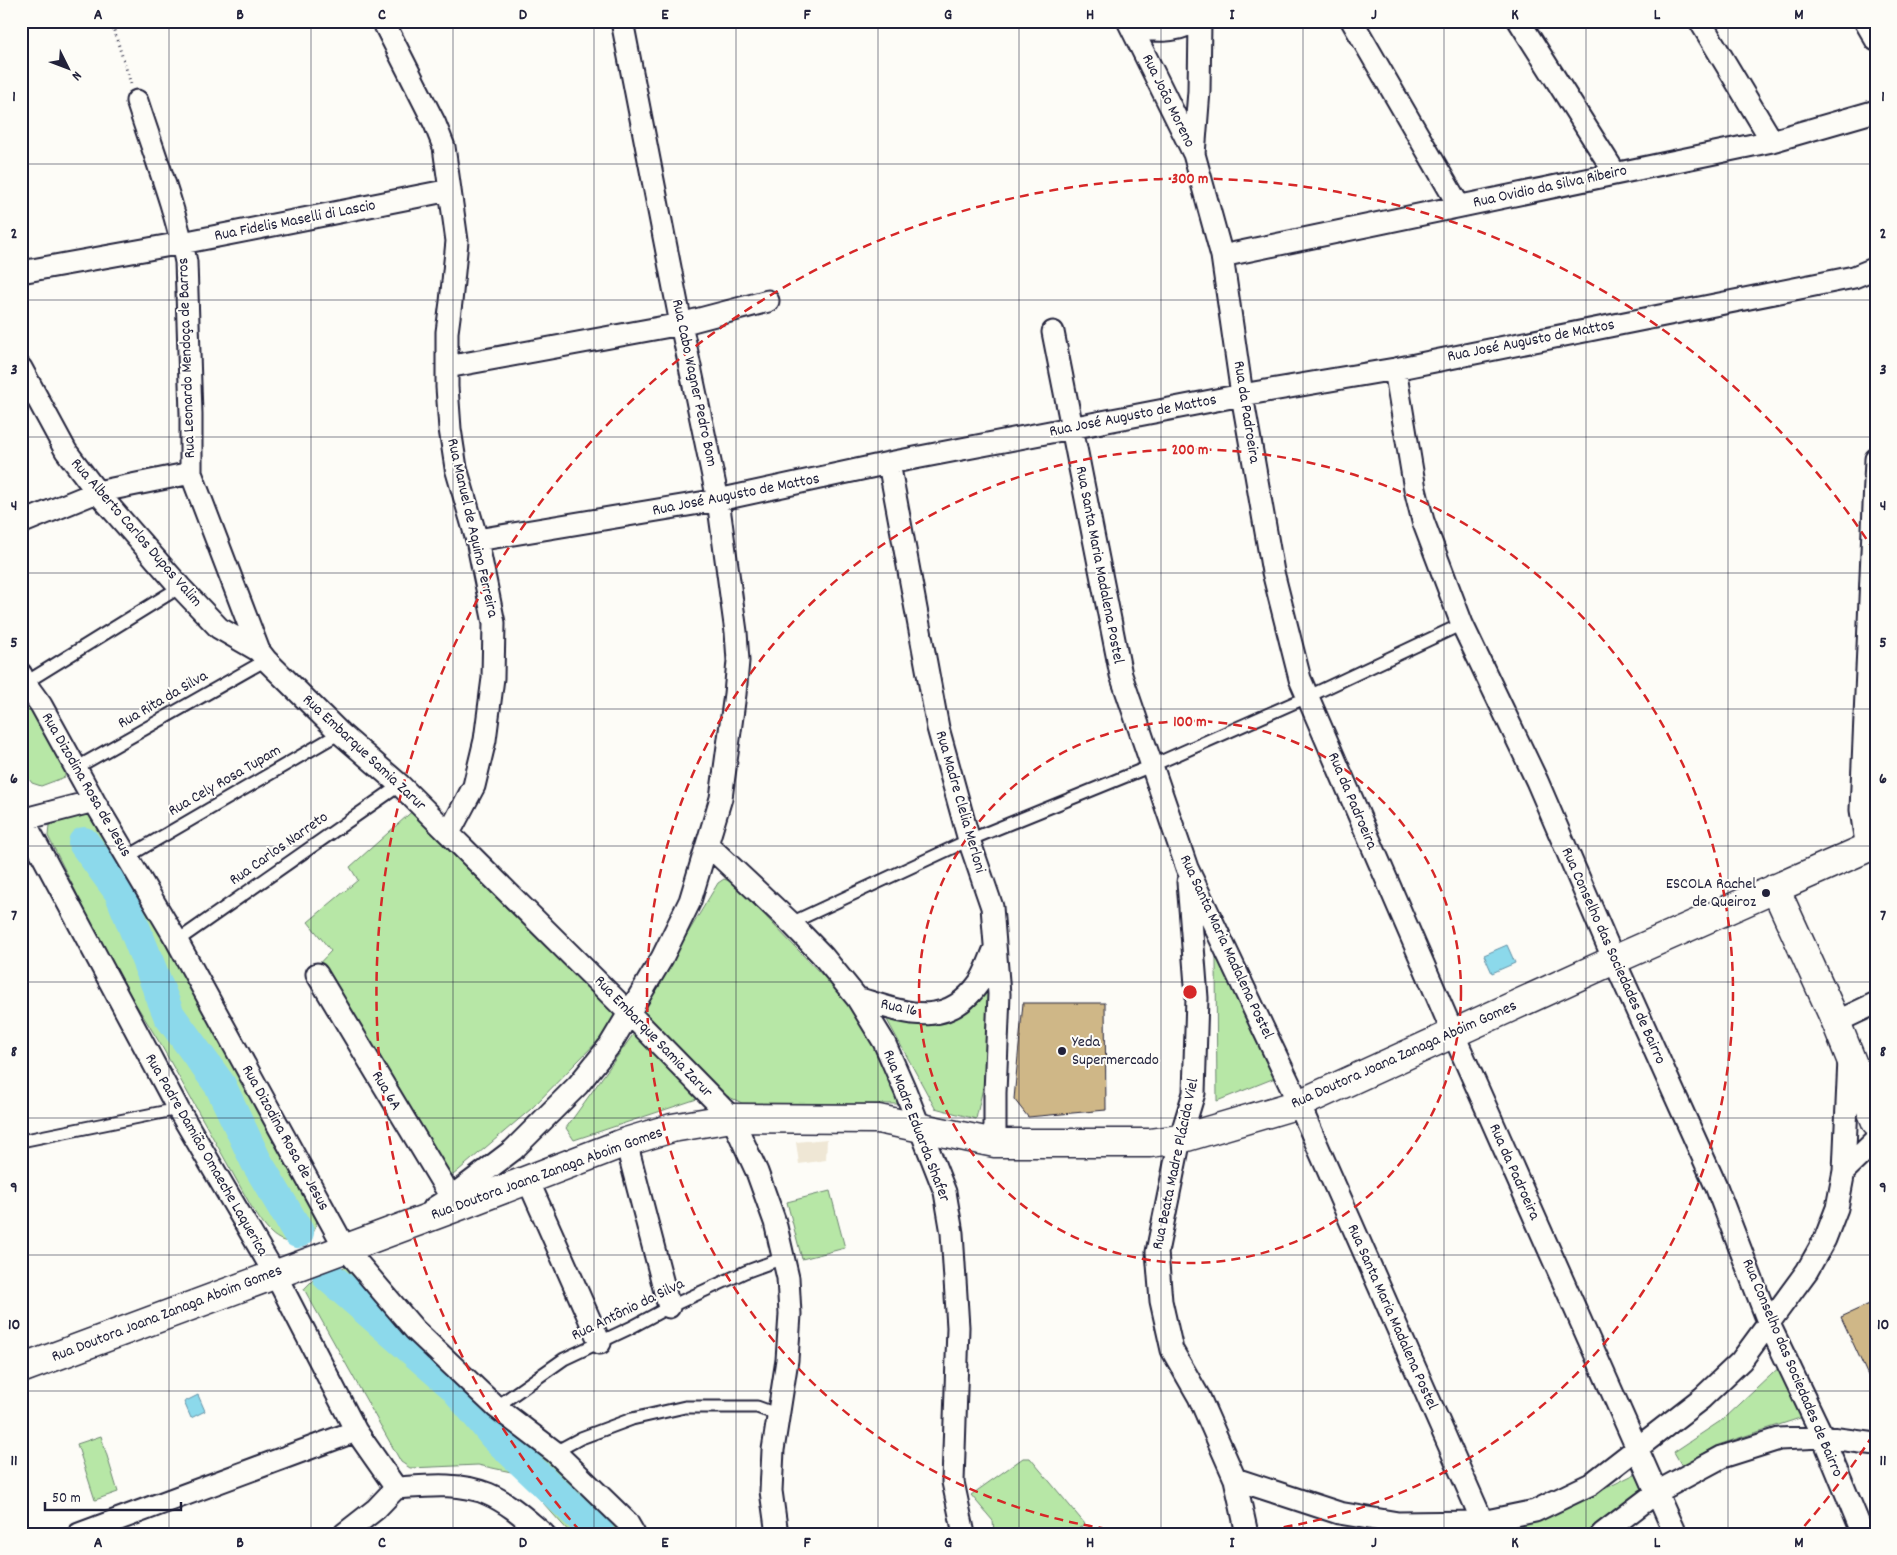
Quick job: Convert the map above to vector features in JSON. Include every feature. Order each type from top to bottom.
[{"type":"street","name":"Rua Manuel de Aquino Ferreira","points":[[383,21],[435,124],[444,148],[457,241],[446,332],[450,429],[456,468],[477,540],[494,623],[493,678],[485,740],[474,786],[449,832]]},
{"type":"street","name":"Rua Cabo Wagner Pedro Bom","points":[[454,1202],[513,1150],[578,1085],[610,1045],[662,958],[690,901],[721,798],[738,661],[736,632],[718,500],[681,324],[622,21]]},
{"type":"street","points":[[1129,24],[1152,31],[1168,31],[1187,27],[1198,21]]},
{"type":"street","name":"Rua da Padroeira","points":[[1198,21],[1199,90],[1194,154],[1222,256],[1242,395],[1274,572],[1300,679],[1453,1033],[1675,1534]]},
{"type":"street","points":[[1352,21],[1459,206]]},
{"type":"street","points":[[1519,21],[1614,173]]},
{"type":"street","points":[[1700,21],[1772,141]]},
{"type":"street","points":[[1865,21],[1876,40]]},
{"type":"street","name":"Rua João Moreno","points":[[1129,24],[1194,154]]},
{"type":"street","name":"Rua Leonardo Mendoça de Barros","points":[[137,101],[182,243],[186,262],[191,473],[262,656]]},
{"type":"street","name":"Rua Ovidio da Silva Ribeiro","points":[[1222,256],[1772,141],[1876,111]]},
{"type":"street","name":"Rua Fidelis Maselli di Lascio","points":[[21,272],[182,243],[450,190]]},
{"type":"street","name":"Rua José Augusto de Mattos","points":[[477,540],[718,500],[889,463],[1242,395],[1395,368],[1854,277],[1876,268]]},
{"type":"street","points":[[447,367],[681,324],[768,301]]},
{"type":"street","name":"Rua Santa Maria Madalena Postel","points":[[1053,332],[1121,675],[1187,868],[1299,1104],[1485,1528]]},
{"type":"street","name":"Rua Alberto Carlos Dupas Valim","points":[[21,368],[66,451],[97,492],[180,587],[219,628],[262,656]]},
{"type":"street","name":"Rua Conselho das Sociedades de Bairro","points":[[1395,368],[1422,521],[1462,624],[1537,781],[1614,960],[1716,1186],[1769,1324],[1823,1437],[1863,1534]]},
{"type":"street","points":[[1871,846],[1861,810],[1876,460]]},
{"type":"street","name":"Rua Madre Clelia Merloni","points":[[889,463],[938,728],[969,840],[992,907],[999,994],[994,1093],[995,1143]]},
{"type":"street","points":[[21,523],[97,492],[191,473]]},
{"type":"street","name":"Rua Embarque Samia Zarur","points":[[262,656],[340,733],[400,785],[449,832],[732,1118],[757,1172],[775,1222],[788,1278],[790,1314],[786,1360],[773,1450],[771,1491],[777,1534]]},
{"type":"street","name":"Rua Dizodina Rosa de Jesus","points":[[23,679],[41,705],[94,801],[177,941],[345,1248],[414,1330],[496,1406],[555,1452],[627,1522],[634,1534]]},
{"type":"street","points":[[22,818],[94,801]]},
{"type":"street","name":"Rua Padre Damião Omaeche Laquerica","points":[[22,818],[178,1109],[275,1274],[356,1431],[396,1488]]},
{"type":"street","name":"Rua Madre Eduarda Shafer","points":[[708,845],[791,923],[822,955],[856,998],[884,1042],[945,1192],[952,1232],[958,1327],[953,1482],[964,1534]]},
{"type":"street","name":"Rua Doutora Joana Zanaga Aboim Gomes","points":[[21,1369],[404,1226],[454,1202],[626,1142],[672,1128],[732,1118],[878,1120],[995,1143],[1150,1143],[1180,1139],[1299,1104],[1614,960],[1871,846]]},
{"type":"street","name":"Rua Beata Madre Plácida Viel","points":[[1187,868],[1197,998],[1197,1044],[1194,1093],[1180,1139],[1157,1252],[1161,1302],[1172,1350],[1199,1397],[1236,1479],[1248,1534]]},
{"type":"street","points":[[1775,888],[1836,1022],[1876,1122]]},
{"type":"street","name":"Rua 16","points":[[856,998],[910,1014],[938,1014],[963,1002],[980,982],[996,945]]},
{"type":"street","name":"Rua 6A","points":[[316,974],[454,1202]]},
{"type":"street","points":[[1836,1022],[1876,1003]]},
{"type":"street","points":[[1236,1479],[1339,1512],[1398,1523],[1485,1528],[1535,1511],[1591,1484],[1702,1398],[1741,1361],[1807,1271],[1825,1239],[1837,1208],[1844,1171],[1849,1054]]},
{"type":"street","points":[[1844,1171],[1876,1140]]},
{"type":"street","points":[[626,1142],[669,1306]]},
{"type":"street","points":[[527,1178],[600,1343]]},
{"type":"street","points":[[79,1534],[356,1431]]},
{"type":"street","points":[[1602,1534],[1657,1492],[1722,1456],[1779,1439],[1823,1437],[1876,1444]]},
{"type":"street","points":[[344,1534],[376,1509],[396,1488],[438,1486],[466,1488],[486,1493],[514,1509],[544,1534]]},
{"type":"lane","points":[[23,679],[180,587]]},
{"type":"lane","points":[[791,923],[969,840],[1151,766],[1307,697],[1462,624]]},
{"type":"lane","name":"Rua Rita da Silva","points":[[76,768],[262,656]]},
{"type":"lane","name":"Rua Cely Rosa Tupam","points":[[127,857],[340,733]]},
{"type":"lane","name":"Rua Carlos Narreto","points":[[177,941],[400,785]]},
{"type":"lane","points":[[21,1141],[178,1109]]},
{"type":"lane","name":"Rua Antônio da Silva","points":[[496,1406],[564,1359],[600,1343],[669,1306],[745,1272],[784,1258]]},
{"type":"lane","points":[[555,1452],[581,1438],[632,1419],[685,1406],[757,1407],[779,1415]]},
{"type":"path","points":[[111,21],[137,101]]},
{"type":"shaded area","points":[[827,1139],[826,1160],[799,1164],[796,1142]]},
{"type":"green space","points":[[21,683],[65,762],[65,777],[41,786],[32,783],[21,767]]},
{"type":"green space","points":[[417,807],[625,1013],[531,1109],[439,1187],[310,973],[331,951],[308,922],[358,880],[350,867]]},
{"type":"green space","points":[[90,812],[99,820],[301,1190],[317,1221],[313,1234],[294,1242],[287,1242],[274,1235],[263,1225],[161,1045],[116,972],[48,836],[49,825],[57,816]]},
{"type":"green space","points":[[724,879],[732,882],[853,1007],[889,1064],[901,1104],[742,1103],[727,1096],[645,1017],[644,1010],[647,1001],[718,883]]},
{"type":"green space","points":[[1216,957],[1285,1074],[1217,1101]]},
{"type":"green space","points":[[993,977],[989,1061],[976,1119],[935,1108],[886,1018],[929,1022]]},
{"type":"green space","points":[[637,1029],[703,1097],[574,1140],[566,1128]]},
{"type":"green space","points":[[830,1191],[845,1248],[802,1259],[787,1202]]},
{"type":"green space","points":[[351,1267],[491,1413],[613,1520],[623,1534],[571,1534],[516,1473],[478,1465],[410,1468],[401,1462],[304,1289],[314,1279],[334,1268]]},
{"type":"green space","points":[[1786,1361],[1806,1416],[1718,1445],[1682,1466],[1674,1452],[1725,1418]]},
{"type":"green space","points":[[101,1436],[118,1492],[95,1500],[77,1444]]},
{"type":"green space","points":[[1023,1458],[1030,1458],[1085,1524],[1071,1534],[994,1534],[993,1521],[971,1495]]},
{"type":"green space","points":[[1641,1471],[1650,1490],[1584,1534],[1521,1534],[1516,1525],[1564,1509]]},
{"type":"water","points":[[1507,945],[1515,963],[1492,973],[1484,955]]},
{"type":"water","points":[[198,1395],[205,1411],[191,1418],[184,1402]]},
{"type":"building","name":"Yeda Supermercado","points":[[1023,1003],[1105,1003],[1106,1110],[1028,1117],[1014,1099]]},
{"type":"building","points":[[1876,1301],[1876,1393],[1841,1317]]},
{"type":"waterway","points":[[84,843],[120,892],[169,1015],[220,1085],[256,1161],[298,1232]]},
{"type":"waterway","points":[[328,1276],[454,1386],[494,1435],[599,1534]]},
{"type":"place","name":"ESCOLA Rachel de Queiroz","points":[[1766,893]]},
{"type":"place","name":"Yeda Supermercado","points":[[1062,1051]]}]
